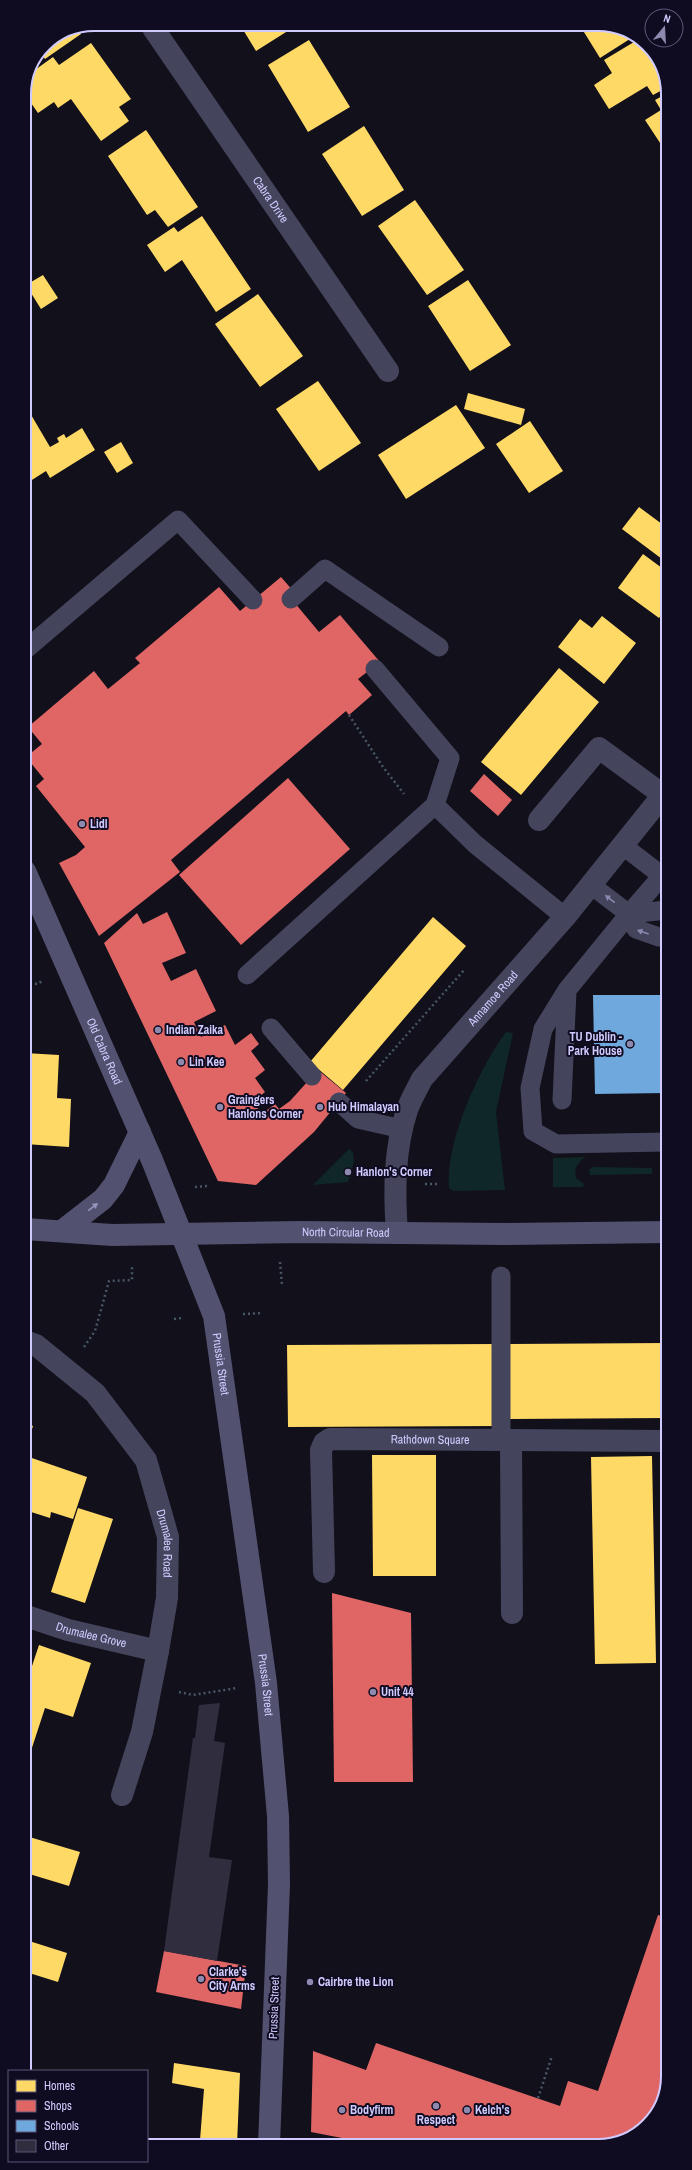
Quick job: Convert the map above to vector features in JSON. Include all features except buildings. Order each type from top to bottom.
[{"type":"main road","name":"Old Cabra Road","points":[[31,884],[76,983],[140,1132],[181,1234]]},
{"type":"main road","points":[[62,1231],[103,1199],[114,1185],[140,1132]]},
{"type":"main road","name":"North Circular Road","points":[[31,1229],[112,1235],[299,1232],[661,1232]]},
{"type":"main road","name":"Prussia Street","points":[[181,1234],[214,1316],[266,1683],[278,1816],[278,1869],[269,2139]]},
{"type":"street","name":"Cabra Drive","points":[[155,31],[388,370]]},
{"type":"street","name":"Annamoe Road","points":[[539,820],[599,748],[661,789]]},
{"type":"street","name":"Annamoe Road","points":[[397,1233],[395,1183],[398,1149],[408,1108],[422,1079],[565,917],[661,797]]},
{"type":"street","name":"Drumalee Road","points":[[31,1343],[36,1345],[95,1394],[146,1460],[168,1537],[167,1598],[158,1651],[142,1732],[122,1795]]},
{"type":"street","name":"Rathdown Square","points":[[324,1572],[321,1450],[324,1443],[330,1439],[661,1441]]},
{"type":"street","points":[[506,1440],[512,1613]]},
{"type":"street","name":"Drumalee Grove","points":[[31,1618],[68,1630],[158,1651]]},
{"type":"lane","points":[[31,645],[178,520],[253,600]]},
{"type":"lane","points":[[291,599],[325,569],[438,647]]},
{"type":"lane","points":[[247,975],[435,805],[450,758],[375,669]]},
{"type":"lane","points":[[435,805],[475,844],[565,917]]},
{"type":"lane","points":[[622,845],[661,870]]},
{"type":"lane","points":[[661,876],[567,990],[543,1029],[530,1088],[532,1131],[556,1144],[661,1142]]},
{"type":"lane","points":[[591,885],[629,914],[636,929],[661,937]]},
{"type":"lane","points":[[629,914],[661,911]]},
{"type":"lane","points":[[562,1100],[567,990]]},
{"type":"lane","points":[[271,1028],[312,1076]]},
{"type":"lane","points":[[339,1102],[358,1119],[402,1129]]},
{"type":"lane","points":[[501,1276],[506,1440]]},
{"type":"path","points":[[349,714],[383,767],[408,798]]},
{"type":"path","points":[[366,1081],[464,970]]},
{"type":"path","points":[[68,1371],[95,1331],[109,1281],[132,1280]]},
{"type":"path","points":[[151,1686],[193,1695],[266,1683]]},
{"type":"path","points":[[538,2098],[552,2056]]},
{"type":"green space","points":[[506,1032],[513,1033],[496,1112],[505,1190],[453,1191],[449,1188],[449,1170],[452,1150],[458,1128],[475,1085],[485,1065]]},
{"type":"green space","points":[[349,1149],[353,1152],[354,1162],[348,1182],[313,1185]]},
{"type":"green space","points":[[585,1157],[578,1164],[575,1171],[576,1178],[584,1184],[583,1187],[553,1187],[553,1158]]},
{"type":"green space","points":[[592,1167],[652,1168],[652,1174],[590,1175],[589,1170]]},
{"type":"place","name":"Lidl","points":[[82,824]]},
{"type":"place","name":"Indian Zaika","points":[[158,1030]]},
{"type":"place","name":"TU Dublin - Park House","points":[[630,1044]]},
{"type":"place","name":"Lin Kee","points":[[181,1062]]},
{"type":"place","name":"Graingers Hanlons Corner","points":[[220,1107]]},
{"type":"place","name":"Hub Himalayan","points":[[320,1107]]},
{"type":"place","name":"Hanlon's Corner","points":[[348,1172]]},
{"type":"place","name":"Unit 44","points":[[373,1692]]},
{"type":"place","name":"Clarke's City Arms","points":[[201,1979]]},
{"type":"place","name":"Cairbre the Lion","points":[[310,1982]]},
{"type":"place","name":"Respect","points":[[436,2106]]},
{"type":"place","name":"Bodyfirm","points":[[342,2110]]},
{"type":"place","name":"Kelch's","points":[[467,2110]]}]
